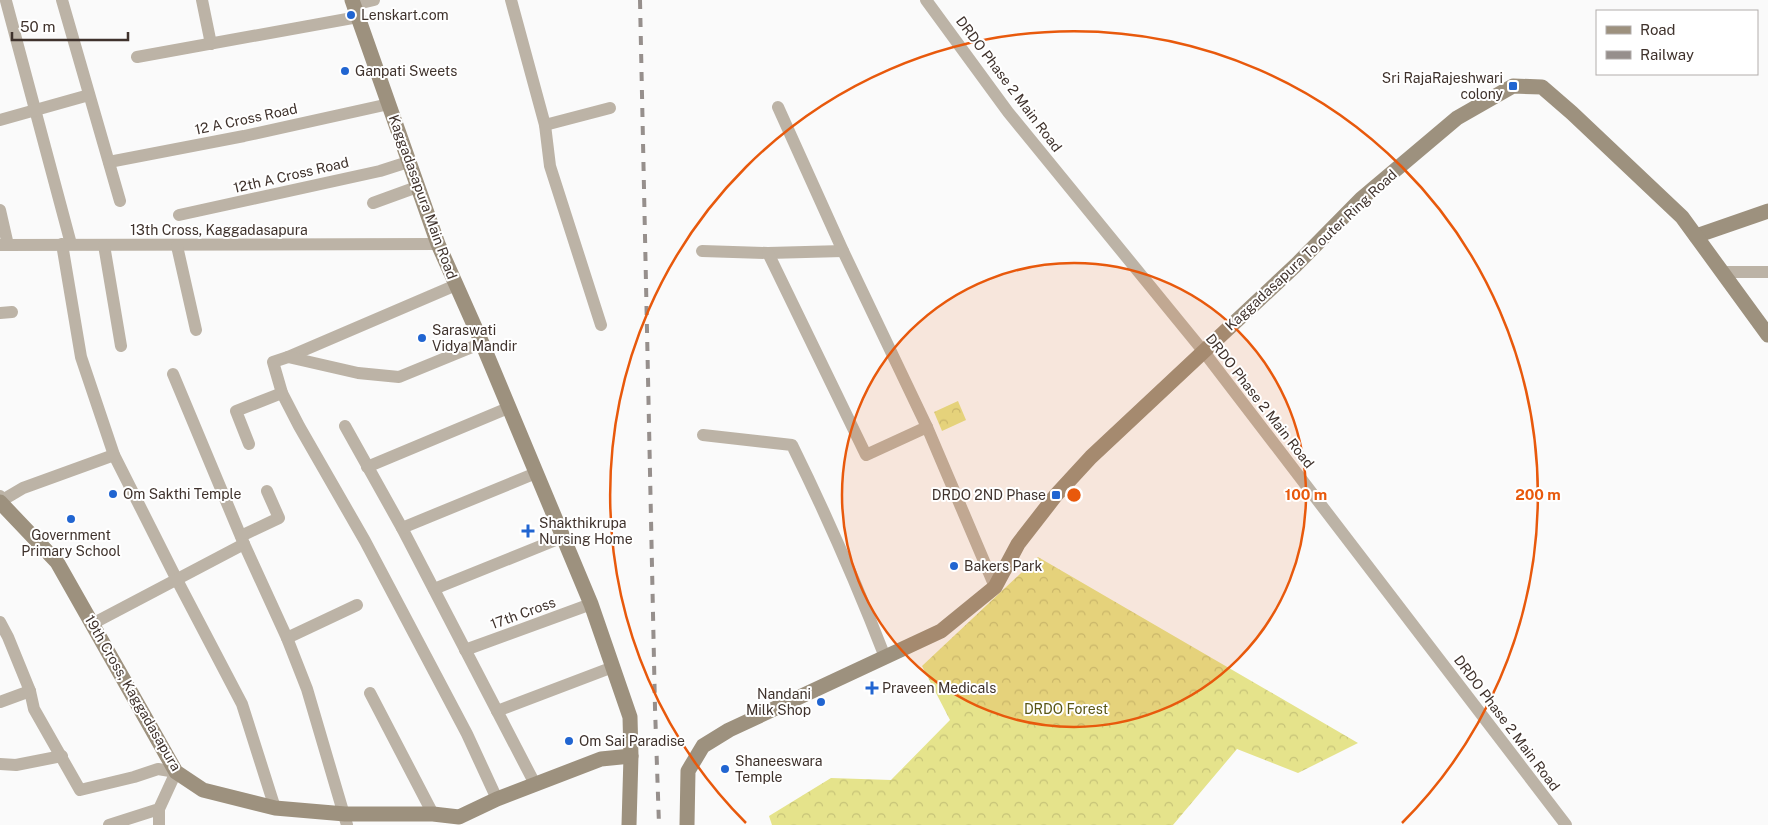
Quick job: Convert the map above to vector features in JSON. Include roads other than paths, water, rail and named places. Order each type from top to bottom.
[{"type":"street","points":[[62,0],[120,202]]},
{"type":"street","points":[[202,0],[212,44]]},
{"type":"street","points":[[137,57],[212,44],[354,7],[374,0]]},
{"type":"street","points":[[511,0],[545,125],[550,166],[601,325]]},
{"type":"street","name":"DRDO Phase 2 Main Road","points":[[926,0],[1008,112],[1204,352],[1566,825]]},
{"type":"street","points":[[6,1],[35,110],[67,244],[81,357],[114,455],[176,580],[242,704],[275,808]]},
{"type":"street","name":"Kaggadasapura Main Road","points":[[354,7],[438,244],[482,343],[591,604],[630,717],[629,825]]},
{"type":"street","name":"Kaggadasapura To outer Ring Road","points":[[995,587],[1018,544],[1056,495],[1091,456],[1296,265],[1361,199],[1457,118],[1513,86],[1542,87],[1682,217],[1768,335]]},
{"type":"street","points":[[0,120],[89,95]]},
{"type":"street","name":"12 A Cross Road","points":[[108,162],[244,136],[389,104]]},
{"type":"street","points":[[688,825],[688,771],[703,746],[729,730],[941,631],[995,587],[927,427],[843,251],[778,107]]},
{"type":"street","points":[[545,125],[610,108]]},
{"type":"street","name":"12th A Cross Road","points":[[180,216],[380,171],[408,162]]},
{"type":"street","points":[[373,203],[417,186]]},
{"type":"street","points":[[0,210],[4,245]]},
{"type":"street","points":[[1696,236],[1768,211]]},
{"type":"street","name":"13th Cross, Kaggadasapura","points":[[4,245],[438,244]]},
{"type":"street","points":[[104,245],[121,346]]},
{"type":"street","points":[[177,246],[196,330]]},
{"type":"street","points":[[702,251],[768,253],[843,251]]},
{"type":"street","points":[[768,253],[866,455],[927,427]]},
{"type":"street","points":[[1722,272],[1768,272]]},
{"type":"street","points":[[456,285],[273,362],[282,392],[467,734],[497,799]]},
{"type":"street","points":[[288,357],[358,373],[400,377],[482,343]]},
{"type":"street","points":[[174,374],[307,689],[346,820]]},
{"type":"street","points":[[249,444],[236,411],[282,392]]},
{"type":"street","points":[[367,467],[508,408]]},
{"type":"street","points":[[345,426],[402,528],[534,784]]},
{"type":"street","points":[[703,435],[792,445],[885,657]]},
{"type":"street","points":[[0,500],[23,488],[114,455]]},
{"type":"street","points":[[402,528],[536,473]]},
{"type":"street","points":[[92,624],[176,580],[279,518],[267,491]]},
{"type":"street","name":"19th Cross, Kaggadasapura","points":[[0,500],[57,562],[176,772],[203,790],[275,808],[346,820],[432,814],[463,821],[497,799],[534,784],[601,759],[631,756]]},
{"type":"street","points":[[434,589],[563,537]]},
{"type":"street","name":"17th Cross","points":[[465,650],[591,604]]},
{"type":"street","points":[[287,638],[357,606]]},
{"type":"street","points":[[0,622],[30,691],[34,709],[80,790],[158,769],[176,772],[159,809],[159,825]]},
{"type":"street","points":[[497,711],[613,667]]},
{"type":"street","points":[[0,702],[30,691]]},
{"type":"street","points":[[370,693],[432,814]]},
{"type":"street","points":[[0,764],[16,765],[62,756]]},
{"type":"street","points":[[109,825],[159,809]]},
{"type":"railway","points":[[640,0],[659,825]]},
{"type":"place","name":"Lenskart.com","points":[[351,15]]},
{"type":"place","name":"Ganpati Sweets","points":[[345,71]]},
{"type":"place","name":"Sri RajaRajeshwari colony","points":[[1513,86]]},
{"type":"place","name":"Saraswati Vidya Mandir","points":[[422,338]]},
{"type":"place","name":"Om Sakthi Temple","points":[[113,494]]},
{"type":"place","name":"DRDO 2ND Phase","points":[[1056,495]]},
{"type":"place","name":"Government Primary School","points":[[71,519]]},
{"type":"place","name":"Shakthikrupa Nursing Home","points":[[528,531]]},
{"type":"place","name":"Bakers Park","points":[[954,566]]},
{"type":"place","name":"Praveen Medicals","points":[[872,688]]},
{"type":"place","name":"Nandani Milk Shop","points":[[821,702]]},
{"type":"place","name":"Om Sai Paradise","points":[[569,741]]},
{"type":"place","name":"Shaneeswara Temple","points":[[725,769]]},
{"type":"park label","name":"DRDO Forest","points":[[1066,709]]}]
